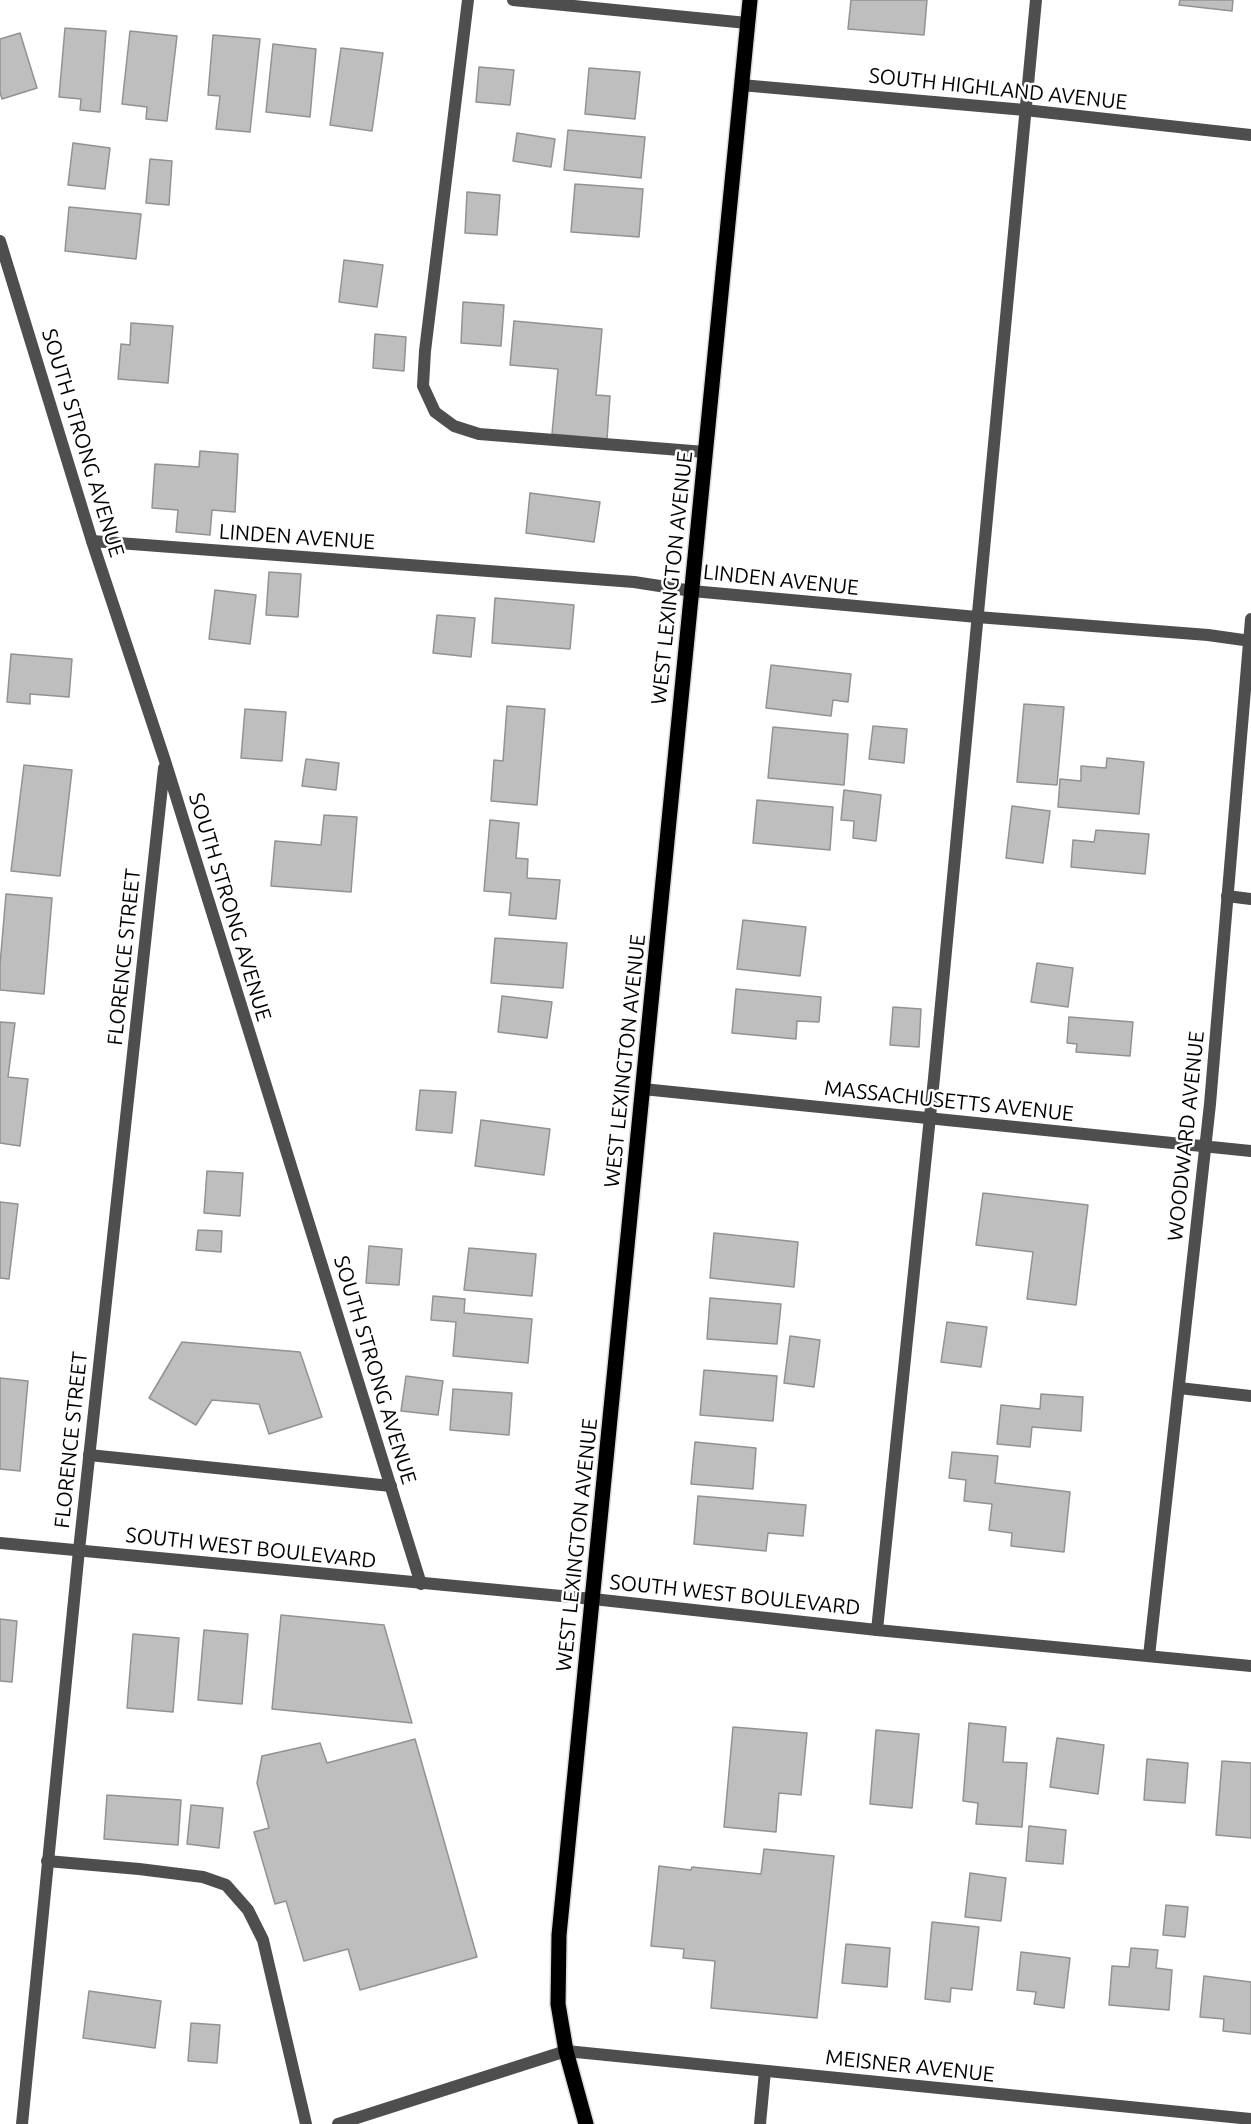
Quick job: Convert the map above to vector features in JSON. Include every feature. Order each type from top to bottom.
[{"type":"main road","name":"WEST LEXINGTON AVENUE","points":[[586,2124],[566,2051],[558,2004],[559,1935],[750,0]]},
{"type":"street","points":[[468,0],[425,351],[423,386],[435,412],[454,426],[479,434],[705,452]]},
{"type":"street","points":[[513,0],[747,23]]},
{"type":"street","points":[[877,1629],[930,1118],[1036,0]]},
{"type":"street","name":"SOUTH HIGHLAND AVENUE","points":[[741,85],[1025,110],[1251,135]]},
{"type":"street","name":"SOUTH STRONG AVENUE","points":[[0,241],[92,541],[165,761],[421,1584]]},
{"type":"street","name":"LINDEN AVENUE","points":[[92,541],[634,582],[692,591],[1208,635],[1250,641]]},
{"type":"street","name":"WOODWARD AVENUE","points":[[1149,1656],[1206,1146],[1251,619]]},
{"type":"street","name":"FLORENCE STREET","points":[[22,2124],[79,1550],[165,761]]},
{"type":"street","points":[[1227,897],[1251,898]]},
{"type":"street","name":"MASSACHUSETTS AVENUE","points":[[643,1089],[1251,1151]]},
{"type":"street","points":[[1179,1388],[1251,1396]]},
{"type":"street","points":[[89,1455],[391,1486]]},
{"type":"street","name":"SOUTH WEST BOULEVARD","points":[[0,1543],[593,1599],[1251,1666]]},
{"type":"street","points":[[47,1861],[192,1876],[226,1885],[248,1910],[263,1940],[306,2124]]},
{"type":"street","points":[[338,2124],[566,2051]]},
{"type":"street","name":"MEISNER AVENUE","points":[[566,2051],[1251,2119]]},
{"type":"street","points":[[760,2124],[765,2071]]},
{"type":"building","points":[[851,0],[927,0],[924,35],[848,29]]},
{"type":"building","points":[[1180,0],[1233,0],[1232,11],[1179,5]]},
{"type":"building","points":[[65,28],[106,31],[100,112],[80,110],[81,99],[59,97]]},
{"type":"building","points":[[130,31],[177,36],[167,121],[146,119],[147,107],[122,104]]},
{"type":"building","points":[[20,33],[37,88],[2,99],[0,39]]},
{"type":"building","points":[[213,35],[260,39],[250,132],[216,129],[220,96],[208,95]]},
{"type":"building","points":[[273,44],[316,49],[310,117],[266,112]]},
{"type":"building","points":[[341,48],[383,53],[372,131],[330,125]]},
{"type":"building","points":[[479,67],[514,70],[510,105],[476,102]]},
{"type":"building","points":[[589,68],[640,72],[635,119],[585,114]]},
{"type":"building","points":[[568,130],[645,137],[641,178],[564,170]]},
{"type":"building","points":[[517,133],[555,139],[551,167],[513,161]]},
{"type":"building","points":[[73,143],[110,148],[105,189],[68,185]]},
{"type":"building","points":[[150,159],[172,161],[169,205],[146,203]]},
{"type":"building","points":[[575,184],[643,189],[639,237],[571,232]]},
{"type":"building","points":[[467,192],[500,195],[497,235],[465,233]]},
{"type":"building","points":[[69,207],[141,214],[136,259],[65,251]]},
{"type":"building","points":[[344,260],[383,265],[377,307],[339,302]]},
{"type":"building","points":[[463,302],[504,305],[501,346],[461,343]]},
{"type":"building","points":[[514,321],[602,329],[596,395],[610,396],[607,439],[552,434],[558,369],[510,365]]},
{"type":"building","points":[[131,323],[173,326],[168,383],[118,379],[121,344],[130,345]]},
{"type":"building","points":[[375,334],[406,337],[404,371],[373,368]]},
{"type":"building","points":[[200,451],[238,454],[235,512],[212,510],[210,535],[176,532],[178,510],[152,508],[155,464],[199,467]]},
{"type":"building","points":[[530,493],[600,502],[594,542],[526,533]]},
{"type":"building","points":[[269,572],[301,574],[298,617],[266,615]]},
{"type":"building","points":[[215,590],[256,595],[250,644],[209,639]]},
{"type":"building","points":[[495,598],[574,605],[570,649],[492,643]]},
{"type":"building","points":[[437,615],[475,618],[471,657],[433,653]]},
{"type":"building","points":[[11,654],[72,659],[69,697],[30,694],[30,704],[7,702]]},
{"type":"building","points":[[771,665],[851,674],[848,702],[833,700],[831,716],[766,708]]},
{"type":"building","points":[[1024,704],[1064,707],[1057,785],[1017,782]]},
{"type":"building","points":[[507,706],[545,709],[537,805],[491,801],[494,760],[503,761]]},
{"type":"building","points":[[245,709],[286,712],[282,761],[241,758]]},
{"type":"building","points":[[873,726],[907,729],[904,763],[869,759]]},
{"type":"building","points":[[773,727],[848,734],[844,785],[768,778]]},
{"type":"building","points":[[1107,758],[1144,762],[1139,814],[1058,807],[1060,779],[1081,781],[1081,766],[1106,768]]},
{"type":"building","points":[[306,759],[339,763],[336,790],[302,786]]},
{"type":"building","points":[[24,765],[72,770],[60,876],[11,871]]},
{"type":"building","points":[[844,790],[881,795],[876,841],[853,838],[854,821],[841,820]]},
{"type":"building","points":[[757,800],[833,807],[830,850],[753,843]]},
{"type":"building","points":[[1012,806],[1050,811],[1043,863],[1006,858]]},
{"type":"building","points":[[324,815],[357,817],[351,892],[271,886],[275,841],[321,845]]},
{"type":"building","points":[[490,820],[519,823],[516,858],[528,859],[527,878],[560,880],[556,919],[509,915],[511,893],[484,891]]},
{"type":"building","points":[[1096,830],[1149,834],[1145,874],[1071,867],[1073,840],[1094,842]]},
{"type":"building","points":[[6,894],[52,898],[44,994],[0,990]]},
{"type":"building","points":[[743,920],[806,927],[800,976],[737,969]]},
{"type":"building","points":[[495,938],[567,943],[563,988],[491,983]]},
{"type":"building","points":[[1037,963],[1073,968],[1068,1007],[1031,1002]]},
{"type":"building","points":[[736,989],[821,997],[819,1022],[797,1021],[796,1039],[732,1033]]},
{"type":"building","points":[[502,996],[552,1002],[547,1038],[498,1032]]},
{"type":"building","points":[[893,1007],[921,1009],[919,1047],[890,1045]]},
{"type":"building","points":[[1069,1017],[1133,1022],[1130,1056],[1076,1052],[1077,1044],[1067,1043]]},
{"type":"building","points":[[0,1022],[15,1023],[8,1077],[28,1079],[20,1146],[0,1143]]},
{"type":"building","points":[[420,1090],[456,1092],[452,1133],[416,1130]]},
{"type":"building","points":[[481,1120],[550,1129],[544,1175],[475,1166]]},
{"type":"building","points":[[207,1171],[243,1173],[240,1216],[204,1213]]},
{"type":"building","points":[[983,1193],[1088,1205],[1076,1305],[1027,1299],[1033,1252],[976,1245]]},
{"type":"building","points":[[0,1202],[18,1204],[9,1279],[0,1278]]},
{"type":"building","points":[[198,1230],[222,1231],[221,1252],[196,1250]]},
{"type":"building","points":[[714,1233],[798,1242],[794,1287],[710,1278]]},
{"type":"building","points":[[369,1246],[402,1249],[399,1285],[366,1283]]},
{"type":"building","points":[[469,1248],[536,1254],[532,1296],[464,1290]]},
{"type":"building","points":[[433,1296],[465,1299],[464,1313],[532,1319],[528,1363],[453,1356],[456,1322],[431,1320]]},
{"type":"building","points":[[710,1298],[781,1304],[777,1344],[707,1339]]},
{"type":"building","points":[[947,1322],[987,1327],[981,1367],[941,1362]]},
{"type":"building","points":[[790,1336],[820,1340],[814,1387],[784,1383]]},
{"type":"building","points":[[182,1342],[300,1352],[322,1417],[269,1434],[259,1404],[212,1400],[196,1425],[149,1398]]},
{"type":"building","points":[[704,1370],[777,1376],[773,1421],[700,1415]]},
{"type":"building","points":[[406,1376],[443,1381],[438,1415],[401,1411]]},
{"type":"building","points":[[0,1378],[28,1381],[20,1471],[0,1469]]},
{"type":"building","points":[[453,1389],[512,1393],[509,1435],[450,1430]]},
{"type":"building","points":[[1041,1394],[1083,1397],[1081,1431],[1032,1427],[1030,1447],[997,1444],[1001,1405],[1040,1409]]},
{"type":"building","points":[[695,1442],[756,1448],[753,1489],[691,1484]]},
{"type":"building","points":[[952,1452],[998,1456],[995,1483],[1070,1492],[1064,1552],[1011,1546],[1012,1533],[989,1530],[992,1504],[964,1501],[966,1480],[949,1478]]},
{"type":"building","points":[[698,1496],[806,1505],[803,1536],[768,1533],[766,1551],[694,1544]]},
{"type":"building","points":[[281,1615],[384,1625],[412,1723],[272,1709]]},
{"type":"building","points":[[0,1619],[17,1621],[12,1682],[0,1681]]},
{"type":"building","points":[[204,1630],[248,1634],[242,1704],[198,1700]]},
{"type":"building","points":[[133,1634],[179,1638],[173,1712],[127,1708]]},
{"type":"building","points":[[969,1723],[1006,1727],[1003,1762],[1027,1763],[1022,1827],[976,1824],[978,1803],[963,1801]]},
{"type":"building","points":[[733,1727],[807,1733],[801,1795],[779,1793],[776,1832],[724,1827]]},
{"type":"building","points":[[876,1730],[919,1734],[912,1808],[870,1804]]},
{"type":"building","points":[[1057,1738],[1104,1745],[1098,1794],[1050,1787]]},
{"type":"building","points":[[415,1739],[477,1957],[360,1990],[348,1949],[304,1961],[286,1901],[275,1904],[254,1832],[269,1828],[257,1783],[262,1756],[320,1743],[327,1763]]},
{"type":"building","points":[[1147,1759],[1188,1763],[1185,1803],[1144,1800]]},
{"type":"building","points":[[1222,1761],[1251,1763],[1251,1838],[1216,1835]]},
{"type":"building","points":[[107,1795],[181,1800],[178,1845],[104,1839]]},
{"type":"building","points":[[191,1805],[223,1808],[219,1848],[187,1844]]},
{"type":"building","points":[[1029,1826],[1066,1830],[1063,1864],[1026,1861]]},
{"type":"building","points":[[764,1849],[834,1856],[817,2018],[711,2008],[715,1961],[683,1958],[684,1949],[651,1946],[659,1866],[761,1874]]},
{"type":"building","points":[[970,1873],[1006,1878],[1001,1921],[965,1917]]},
{"type":"building","points":[[1166,1905],[1188,1907],[1185,1937],[1163,1935]]},
{"type":"building","points":[[932,1922],[979,1927],[972,1990],[951,1988],[950,2002],[925,1999]]},
{"type":"building","points":[[846,1944],[890,1948],[887,1987],[842,1983]]},
{"type":"building","points":[[1131,1948],[1158,1950],[1156,1968],[1172,1970],[1169,2010],[1109,2005],[1112,1966],[1129,1967]]},
{"type":"building","points":[[1021,1952],[1070,1958],[1064,2008],[1034,2004],[1036,1992],[1017,1990]]},
{"type":"building","points":[[1204,1976],[1251,1982],[1251,2034],[1223,2031],[1224,2019],[1200,2017]]},
{"type":"building","points":[[89,1991],[161,2001],[155,2048],[83,2038]]},
{"type":"building","points":[[191,2023],[220,2025],[217,2063],[188,2061]]}]
